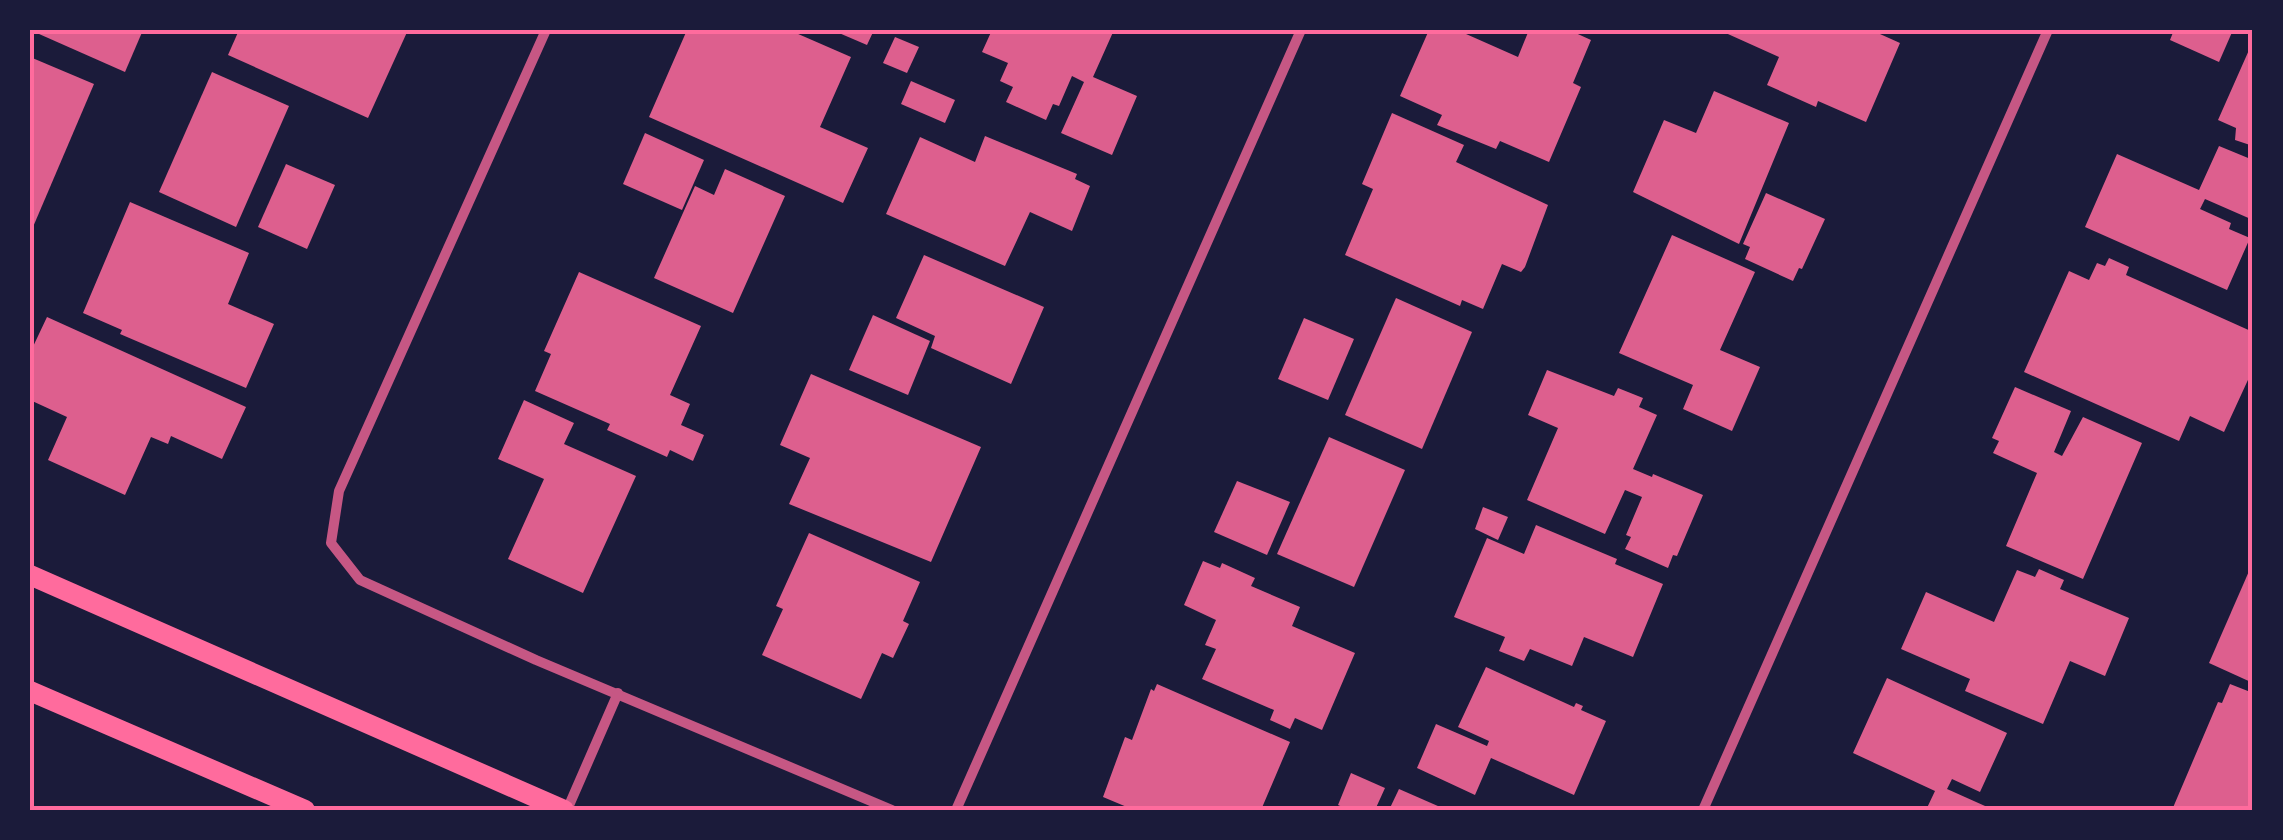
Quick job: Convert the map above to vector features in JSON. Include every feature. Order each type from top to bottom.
[{"type":"main road","points":[[30,575],[566,810]]},
{"type":"main road","points":[[30,691],[306,810]]},
{"type":"street","points":[[546,30],[339,491],[331,543],[360,580],[536,660],[892,810]]},
{"type":"street","points":[[956,810],[1301,30]]},
{"type":"street","points":[[1703,810],[2048,30]]},
{"type":"street","points":[[566,810],[618,693]]},
{"type":"building","points":[[30,30],[143,30],[125,72]]},
{"type":"building","points":[[239,30],[408,30],[368,118],[228,55]]},
{"type":"building","points":[[687,30],[789,30],[851,57],[820,127],[868,148],[843,203],[649,117]]},
{"type":"building","points":[[832,30],[874,30],[867,45]]},
{"type":"building","points":[[992,30],[1114,30],[1093,77],[1137,96],[1112,155],[1061,133],[1084,82],[1072,76],[1059,106],[1053,104],[1046,120],[1006,102],[1013,87],[1000,81],[1008,63],[982,52]]},
{"type":"building","points":[[1429,30],[1457,30],[1518,57],[1529,30],[1569,30],[1591,40],[1573,83],[1581,87],[1549,162],[1500,141],[1496,149],[1437,125],[1442,115],[1400,96]]},
{"type":"building","points":[[1719,30],[1871,30],[1900,43],[1866,122],[1818,101],[1816,107],[1767,85],[1779,57]]},
{"type":"building","points":[[2174,30],[2233,30],[2219,62],[2170,40]]},
{"type":"building","points":[[895,37],[919,47],[907,73],[883,63]]},
{"type":"building","points":[[2253,41],[2253,146],[2235,140],[2236,128],[2218,120]]},
{"type":"building","points":[[30,57],[94,84],[30,234]]},
{"type":"building","points":[[212,72],[289,106],[236,227],[159,192]]},
{"type":"building","points":[[911,81],[955,100],[945,123],[901,104]]},
{"type":"building","points":[[1714,91],[1789,123],[1739,244],[1633,192],[1664,120],[1696,133]]},
{"type":"building","points":[[1392,113],[1464,145],[1456,162],[1548,205],[1525,267],[1521,272],[1502,264],[1483,309],[1462,300],[1460,306],[1345,255],[1373,189],[1362,184]]},
{"type":"building","points":[[645,133],[704,160],[682,210],[623,184]]},
{"type":"building","points":[[985,136],[1077,174],[1075,179],[1090,186],[1072,231],[1030,212],[1005,266],[886,214],[920,137],[975,162]]},
{"type":"building","points":[[2219,146],[2253,160],[2253,220],[2205,199],[2200,209],[2231,223],[2229,229],[2250,238],[2227,290],[2085,227],[2117,154],[2199,190]]},
{"type":"building","points":[[286,164],[335,185],[307,249],[258,227]]},
{"type":"building","points":[[725,169],[785,196],[733,313],[654,278],[695,186],[714,195]]},
{"type":"building","points":[[1766,193],[1825,219],[1793,281],[1745,259],[1750,247],[1743,244]]},
{"type":"building","points":[[130,202],[249,253],[228,304],[274,324],[246,388],[120,334],[122,330],[83,313]]},
{"type":"building","points":[[1672,235],[1755,272],[1720,350],[1760,367],[1732,431],[1683,409],[1693,385],[1619,353]]},
{"type":"building","points":[[924,255],[1044,307],[1011,384],[931,348],[935,336],[896,318]]},
{"type":"building","points":[[2109,258],[2129,267],[2126,275],[2253,332],[2253,369],[2224,432],[2190,416],[2179,441],[2024,372],[2069,271],[2089,280],[2097,263],[2105,266]]},
{"type":"building","points":[[579,272],[701,326],[670,395],[690,404],[681,425],[704,435],[693,461],[670,450],[667,457],[607,430],[610,424],[535,391],[551,354],[544,351]]},
{"type":"building","points":[[1396,298],[1472,332],[1422,449],[1345,415]]},
{"type":"building","points":[[873,315],[930,341],[908,395],[849,370]]},
{"type":"building","points":[[47,317],[246,407],[222,459],[171,436],[168,444],[151,437],[125,495],[48,460],[67,417],[30,400],[30,353]]},
{"type":"building","points":[[1304,318],[1354,339],[1328,400],[1278,379]]},
{"type":"building","points":[[1547,370],[1614,396],[1618,388],[1643,398],[1639,407],[1657,415],[1633,469],[1703,495],[1668,568],[1625,549],[1631,537],[1626,535],[1642,497],[1625,490],[1605,534],[1527,500],[1558,428],[1528,415]]},
{"type":"building","points":[[811,374],[981,447],[931,562],[789,504],[810,458],[780,445]]},
{"type":"building","points":[[2015,387],[2071,411],[2054,452],[2062,456],[2083,417],[2142,443],[2083,579],[2006,546],[2037,473],[1993,453],[1999,441],[1992,438]]},
{"type":"building","points":[[524,400],[574,423],[564,444],[636,476],[583,593],[508,559],[544,479],[498,459]]},
{"type":"building","points":[[1329,437],[1405,470],[1354,587],[1277,554]]},
{"type":"building","points":[[1237,481],[1290,502],[1267,555],[1214,532]]},
{"type":"building","points":[[1483,507],[1508,517],[1498,540],[1475,529]]},
{"type":"building","points":[[1536,525],[1617,559],[1615,564],[1663,584],[1633,657],[1584,637],[1572,666],[1530,649],[1524,661],[1499,651],[1505,637],[1454,617],[1487,538],[1524,554]]},
{"type":"building","points":[[809,533],[920,582],[903,621],[909,624],[893,658],[882,653],[861,699],[762,655],[783,609],[776,606]]},
{"type":"building","points":[[1203,561],[1220,568],[1222,563],[1255,578],[1251,586],[1300,607],[1292,626],[1355,653],[1322,730],[1295,718],[1290,729],[1270,720],[1274,710],[1202,679],[1216,649],[1205,645],[1216,620],[1184,605]]},
{"type":"building","points":[[2253,562],[2253,683],[2209,663]]},
{"type":"building","points":[[2039,569],[2064,580],[2060,589],[2129,618],[2105,676],[2070,661],[2043,724],[1965,691],[1970,679],[1901,649],[1926,592],[1994,622],[2017,570],[2035,577]]},
{"type":"building","points":[[1486,667],[1574,707],[1576,703],[1583,706],[1581,710],[1606,721],[1574,795],[1491,758],[1475,795],[1417,768],[1436,724],[1487,746],[1489,741],[1458,727]]},
{"type":"building","points":[[1887,678],[2007,733],[1980,792],[1952,779],[1947,789],[1994,810],[1926,810],[1935,791],[1853,753]]},
{"type":"building","points":[[1157,684],[1290,742],[1261,810],[1134,810],[1103,797],[1125,737],[1132,740],[1151,689],[1154,691]]},
{"type":"building","points":[[2230,684],[2253,693],[2253,810],[2172,810],[2218,702],[2222,703]]},
{"type":"building","points":[[1351,773],[1385,788],[1375,810],[1349,810],[1338,805]]},
{"type":"building","points":[[1399,789],[1447,810],[1389,810]]}]
